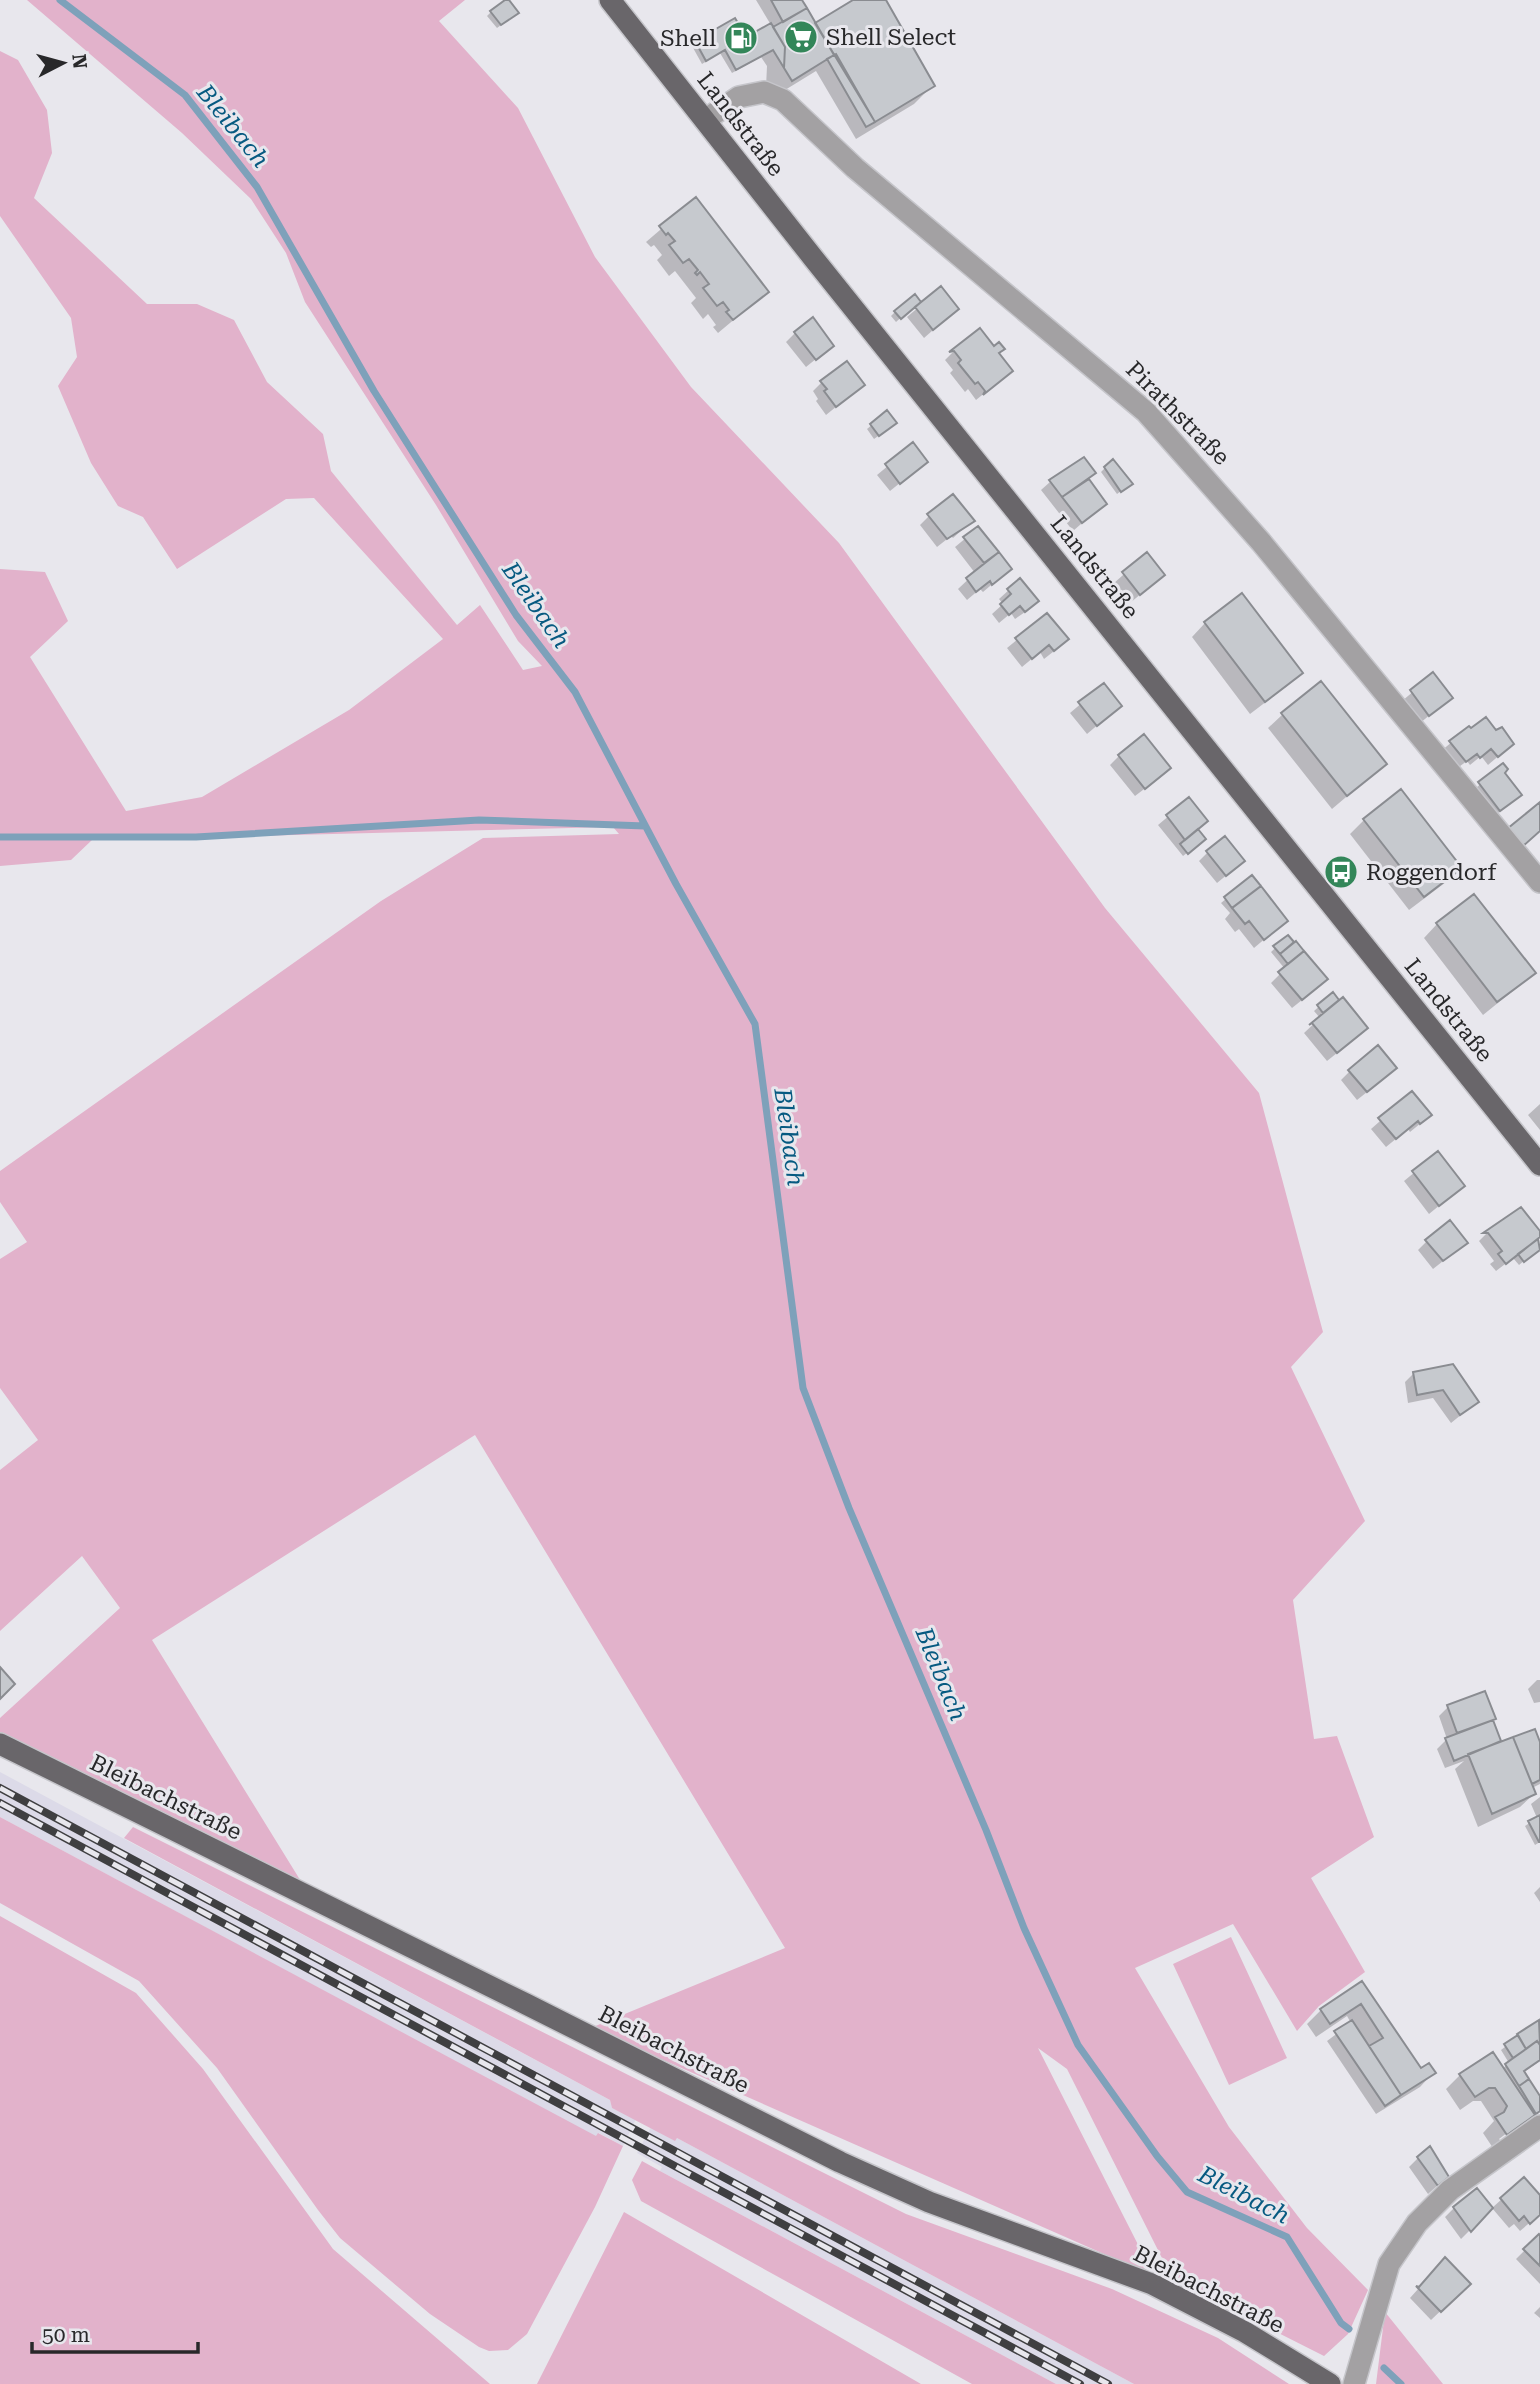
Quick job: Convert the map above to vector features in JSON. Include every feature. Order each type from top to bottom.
[{"type":"main road","name":"Landstraße","points":[[610,0],[814,259],[1540,1165]]},
{"type":"main road","name":"Bleibachstraße","points":[[0,1744],[839,2162],[929,2202],[1153,2284],[1245,2332],[1330,2384]]},
{"type":"street","name":"Pirathstraße","points":[[705,120],[739,97],[764,92],[783,100],[855,168],[1146,412],[1217,490],[1540,882]]},
{"type":"street","points":[[1354,2384],[1389,2264],[1417,2223],[1450,2190],[1540,2126]]},
{"type":"shaded area","points":[[27,0],[465,0],[439,21],[518,108],[595,257],[691,387],[839,543],[1105,908],[1259,1093],[1323,1332],[1291,1367],[1365,1521],[1293,1600],[1314,1739],[1337,1736],[1374,1837],[1311,1878],[1365,1972],[1319,2006],[1297,2031],[1233,1924],[1135,1968],[1229,2127],[1307,2228],[1368,2290],[1348,2334],[1324,2356],[1173,2280],[1067,2069],[1038,2048],[1154,2276],[593,2027],[785,1948],[475,1435],[152,1640],[302,1883],[0,1732],[0,1718],[120,1608],[82,1556],[0,1631],[0,1470],[38,1440],[0,1388],[0,1259],[27,1242],[0,1202],[0,1171],[381,901],[483,838],[619,834],[613,827],[92,840],[71,860],[0,866],[0,569],[45,572],[68,621],[30,657],[126,811],[202,797],[349,710],[443,639],[314,498],[286,499],[177,569],[143,517],[118,506],[91,463],[58,386],[77,357],[71,318],[0,216],[0,51],[18,60],[47,110],[52,153],[34,198],[147,304],[197,304],[234,320],[267,382],[323,434],[331,471],[457,625],[480,605],[523,670],[542,666],[518,641],[436,505],[305,302],[286,253],[251,199],[182,133]]},
{"type":"shaded area","points":[[0,1772],[610,2100],[612,2108],[636,2119],[623,2146],[599,2133],[596,2137],[0,1817]]},
{"type":"shaded area","points":[[0,1817],[596,2136],[598,2133],[623,2146],[595,2207],[527,2334],[508,2350],[489,2351],[479,2347],[430,2314],[340,2238],[217,2068],[139,1981],[0,1903]]},
{"type":"shaded area","points":[[133,1827],[906,2214],[1112,2289],[1218,2338],[1289,2384],[1134,2384],[677,2138],[675,2141],[612,2108],[610,2100],[124,1838]]},
{"type":"shaded area","points":[[0,1916],[136,1993],[203,2069],[333,2249],[490,2384],[0,2384]]},
{"type":"shaded area","points":[[1231,1937],[1287,2058],[1229,2085],[1173,1964]]},
{"type":"shaded area","points":[[651,2127],[674,2140],[677,2138],[1134,2384],[1056,2384],[660,2171],[662,2167],[637,2153]]},
{"type":"shaded area","points":[[642,2161],[1056,2384],[972,2384],[641,2201],[632,2180]]},
{"type":"shaded area","points":[[624,2212],[921,2384],[537,2384]]},
{"type":"shaded area","points":[[1385,2312],[1443,2384],[1376,2384]]},
{"type":"building","points":[[509,0],[519,13],[501,25],[490,11]]},
{"type":"building","points":[[771,0],[802,0],[807,8],[783,22]]},
{"type":"building","points":[[853,0],[886,0],[935,86],[875,122],[815,23]]},
{"type":"building","name":"Shell Select","points":[[807,8],[834,55],[792,81],[784,68],[785,47],[773,27]]},
{"type":"building","points":[[735,18],[746,37],[771,23],[785,47],[784,68],[773,50],[736,70],[725,50],[706,61],[695,41]]},
{"type":"building","points":[[836,54],[875,122],[866,127],[827,59]]},
{"type":"building","points":[[696,197],[769,292],[733,320],[726,312],[729,310],[723,302],[717,306],[703,288],[709,284],[700,272],[697,275],[695,273],[698,270],[689,259],[683,263],[669,245],[675,241],[659,226]]},
{"type":"building","points":[[941,286],[959,309],[933,330],[915,307]]},
{"type":"building","points":[[915,294],[921,302],[901,319],[894,311]]},
{"type":"building","points":[[813,317],[834,346],[816,360],[794,332]]},
{"type":"building","points":[[980,328],[994,346],[999,342],[1005,349],[999,353],[1013,371],[983,395],[985,391],[978,382],[975,384],[958,363],[961,360],[954,351],[949,352]]},
{"type":"building","points":[[847,361],[865,385],[836,407],[820,381]]},
{"type":"building","points":[[887,410],[897,423],[879,436],[870,424]]},
{"type":"building","points":[[913,442],[928,462],[900,484],[885,464]]},
{"type":"building","points":[[1084,457],[1096,473],[1062,497],[1049,480]]},
{"type":"building","points":[[1113,459],[1133,484],[1121,492],[1104,467]]},
{"type":"building","points":[[1089,479],[1107,504],[1082,523],[1062,497]]},
{"type":"building","points":[[953,494],[975,521],[947,539],[927,514]]},
{"type":"building","points":[[978,526],[999,552],[984,563],[963,537]]},
{"type":"building","points":[[999,552],[1012,569],[992,585],[990,581],[976,592],[966,578]]},
{"type":"building","points":[[1147,552],[1165,575],[1140,595],[1122,572]]},
{"type":"building","points":[[1020,578],[1039,601],[1025,612],[1020,606],[1009,615],[1000,604],[1011,594],[1007,589]]},
{"type":"building","points":[[1242,593],[1303,673],[1265,702],[1204,622]]},
{"type":"building","points":[[1047,613],[1069,639],[1054,651],[1049,645],[1032,659],[1015,638]]},
{"type":"building","points":[[1433,672],[1453,698],[1429,716],[1410,690]]},
{"type":"building","points":[[1321,681],[1387,764],[1347,796],[1281,713]]},
{"type":"building","points":[[1104,683],[1122,706],[1097,726],[1078,702]]},
{"type":"building","points":[[1486,717],[1496,730],[1502,727],[1514,744],[1498,757],[1491,749],[1480,758],[1477,754],[1466,762],[1449,741]]},
{"type":"building","points":[[1144,734],[1171,768],[1145,789],[1118,755]]},
{"type":"building","points":[[1503,763],[1508,769],[1505,773],[1522,795],[1500,811],[1478,782]]},
{"type":"building","points":[[1401,789],[1462,868],[1424,897],[1363,819]]},
{"type":"building","points":[[1189,797],[1208,821],[1185,840],[1166,815]]},
{"type":"building","points":[[1540,802],[1540,831],[1522,847],[1507,829]]},
{"type":"building","points":[[1198,829],[1206,839],[1188,854],[1180,844]]},
{"type":"building","points":[[1225,836],[1245,861],[1226,876],[1206,851]]},
{"type":"building","points":[[1252,875],[1261,886],[1232,908],[1224,897]]},
{"type":"building","points":[[1261,886],[1288,921],[1264,940],[1249,921],[1245,924],[1232,908]]},
{"type":"building","points":[[1474,894],[1536,973],[1497,1002],[1436,923]]},
{"type":"building","points":[[1288,935],[1294,942],[1280,954],[1273,946]]},
{"type":"building","points":[[1296,941],[1304,951],[1288,964],[1280,954]]},
{"type":"building","points":[[1304,951],[1328,979],[1302,1000],[1278,972]]},
{"type":"building","points":[[1333,992],[1339,1000],[1323,1013],[1317,1005]]},
{"type":"building","points":[[1343,997],[1368,1028],[1337,1053],[1312,1023],[1309,1025]]},
{"type":"building","points":[[1378,1045],[1397,1068],[1367,1092],[1348,1070]]},
{"type":"building","points":[[1412,1091],[1432,1115],[1420,1124],[1418,1121],[1396,1139],[1378,1118]]},
{"type":"building","points":[[1438,1151],[1465,1186],[1439,1206],[1412,1171]]},
{"type":"building","points":[[1521,1207],[1540,1231],[1540,1237],[1506,1264],[1498,1254],[1502,1251],[1488,1233],[1483,1233]]},
{"type":"building","points":[[1450,1220],[1468,1243],[1443,1261],[1425,1240]]},
{"type":"building","points":[[1538,1239],[1540,1250],[1524,1262],[1518,1254]]},
{"type":"building","points":[[1453,1364],[1479,1402],[1460,1415],[1443,1390],[1417,1395],[1413,1372]]},
{"type":"building","points":[[0,1667],[15,1684],[0,1699]]},
{"type":"building","points":[[1485,1691],[1496,1719],[1457,1733],[1447,1705]]},
{"type":"building","points":[[1493,1720],[1501,1741],[1454,1761],[1445,1738]]},
{"type":"building","points":[[1535,1729],[1540,1742],[1540,1780],[1532,1784],[1513,1737]]},
{"type":"building","points":[[1513,1737],[1536,1794],[1492,1814],[1468,1754]]},
{"type":"building","points":[[1540,1815],[1540,1842],[1539,1842],[1528,1821]]},
{"type":"building","points":[[1362,1981],[1421,2068],[1429,2063],[1436,2073],[1401,2095],[1369,2046],[1383,2038],[1361,2004],[1330,2024],[1320,2009]]},
{"type":"building","points":[[1352,2020],[1401,2095],[1385,2106],[1334,2031]]},
{"type":"building","points":[[1539,2020],[1540,2045],[1537,2041],[1526,2049],[1517,2034]]},
{"type":"building","points":[[1518,2035],[1526,2049],[1513,2058],[1504,2044]]},
{"type":"building","points":[[1537,2041],[1540,2045],[1540,2060],[1524,2071],[1529,2079],[1519,2086],[1505,2064]]},
{"type":"building","points":[[1493,2052],[1535,2115],[1507,2135],[1495,2117],[1504,2112],[1507,2106],[1495,2088],[1489,2088],[1475,2097],[1459,2074]]},
{"type":"building","points":[[1529,2079],[1540,2096],[1540,2111],[1536,2114],[1519,2086]]},
{"type":"building","points":[[1430,2146],[1449,2177],[1438,2186],[1417,2157]]},
{"type":"building","points":[[1524,2177],[1540,2195],[1540,2215],[1530,2224],[1524,2216],[1519,2221],[1500,2198]]},
{"type":"building","points":[[1477,2188],[1493,2208],[1471,2232],[1453,2207]]},
{"type":"building","points":[[1540,2235],[1540,2266],[1523,2249]]},
{"type":"building","points":[[1445,2257],[1471,2284],[1441,2312],[1416,2286],[1419,2287]]},
{"type":"waterway","name":"Bleibach","points":[[60,0],[185,95],[257,187],[374,391],[516,615],[575,692],[676,884],[755,1024],[803,1388],[849,1508],[986,1830],[1024,1928],[1078,2045],[1157,2156],[1187,2192],[1287,2237],[1341,2323],[1349,2329]]},
{"type":"waterway","points":[[0,837],[196,837],[479,820],[645,826]]},
{"type":"waterway","name":"Bleibach","points":[[1384,2368],[1401,2384]]},
{"type":"railway","points":[[0,1788],[1108,2384]]},
{"type":"railway","points":[[0,1803],[1080,2384]]},
{"type":"place","name":"Shell Select","points":[[801,37]]},
{"type":"place","name":"Shell","points":[[741,38]]},
{"type":"place","name":"Roggendorf","points":[[1341,872]]}]
